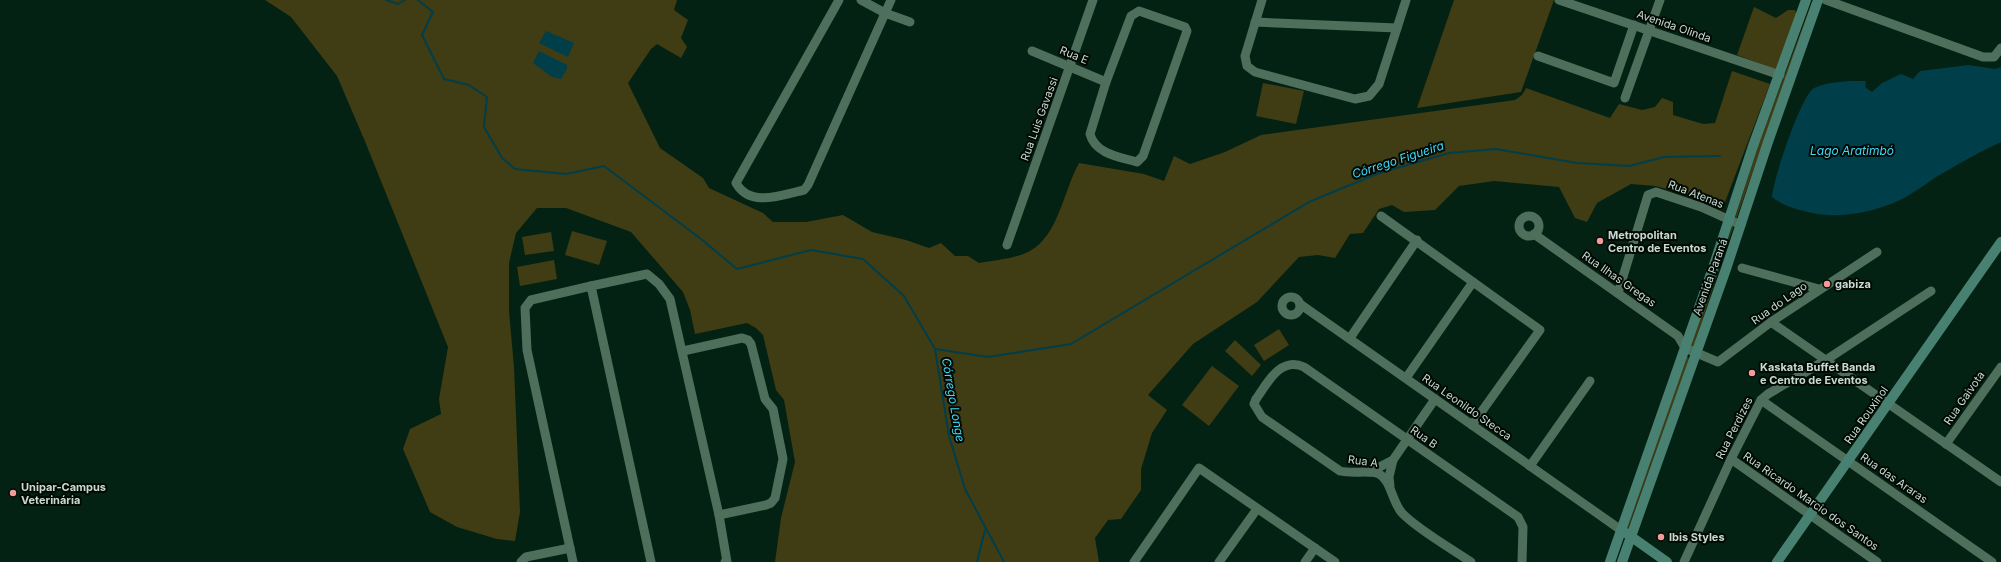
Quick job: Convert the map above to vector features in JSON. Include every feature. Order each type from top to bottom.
[{"type":"main road","name":"Avenida Paraná","points":[[1610,562],[1729,220],[1753,146],[1806,0]]},
{"type":"main road","name":"Avenida Paraná","points":[[1622,562],[1741,225],[1818,0]]},
{"type":"main road","name":"Rua Rouxinol","points":[[1777,562],[2001,242]]},
{"type":"main road","points":[[1621,530],[1667,562]]},
{"type":"street","points":[[839,0],[736,183],[739,188],[758,199],[766,199],[804,190],[808,185],[891,0]]},
{"type":"street","points":[[861,0],[885,13],[910,22]]},
{"type":"street","name":"Rua Luis Gavassi","points":[[1007,245],[1093,0]]},
{"type":"street","points":[[1262,0],[1254,22],[1245,56],[1247,66],[1255,72],[1355,99],[1369,96],[1379,84],[1406,0]]},
{"type":"street","name":"Avenida Olinda","points":[[1559,0],[1780,75]]},
{"type":"street","points":[[1625,98],[1660,0]]},
{"type":"street","points":[[1826,0],[1983,57],[1994,57],[2001,48]]},
{"type":"street","points":[[1139,11],[1185,27],[1187,31],[1143,156],[1137,162],[1103,151],[1092,142],[1091,127],[1106,82],[1134,13],[1139,11]]},
{"type":"street","points":[[1254,22],[1397,28]]},
{"type":"street","points":[[1538,56],[1614,83],[1634,25]]},
{"type":"street","name":"Rua E","points":[[1032,51],[1106,82]]},
{"type":"street","name":"Rua Atenas","points":[[1618,293],[1648,195],[1656,192],[1683,200],[1741,225]]},
{"type":"street","points":[[1381,216],[1417,240],[1540,330],[1472,425]]},
{"type":"street","name":"Rua Ilhas Gregas","points":[[1534,234],[1678,336],[1685,348]]},
{"type":"street","points":[[1350,338],[1417,240]]},
{"type":"street","name":"Rua do Lago","points":[[1695,354],[1718,362],[1771,322],[1877,252]]},
{"type":"street","points":[[1742,268],[1819,289]]},
{"type":"street","points":[[573,562],[527,350],[525,308],[531,300],[647,274],[659,284],[670,299],[719,515],[727,562],[725,562]]},
{"type":"street","points":[[1406,378],[1473,282]]},
{"type":"street","points":[[591,286],[651,562]]},
{"type":"street","name":"Rua Perdizes","points":[[1684,562],[1731,459],[1761,400],[1768,394],[1826,360],[1930,291]]},
{"type":"street","name":"Rua Leonildo Stecca","points":[[1299,308],[1311,312],[1350,338],[1621,530]]},
{"type":"street","points":[[1771,322],[2001,482]]},
{"type":"street","points":[[683,351],[742,338],[748,340],[752,344],[765,399],[774,409],[783,459],[775,498],[766,505],[719,515]]},
{"type":"street","points":[[1685,348],[1695,354]]},
{"type":"street","name":"Rua B","points":[[1277,371],[1290,364],[1304,367],[1518,517],[1521,522],[1523,533],[1522,562]]},
{"type":"street","name":"Rua Gaivota","points":[[1946,444],[2001,366]]},
{"type":"street","name":"Rua A","points":[[1277,371],[1256,399],[1254,404],[1258,413],[1340,470],[1348,473],[1368,472],[1381,474],[1390,488],[1395,504],[1406,518],[1471,562]]},
{"type":"street","points":[[1530,466],[1590,382]]},
{"type":"street","points":[[1390,488],[1389,477],[1393,460],[1435,399]]},
{"type":"street","name":"Rua das Araras","points":[[1761,400],[1992,562]]},
{"type":"street","name":"Rua Ricardo Marcio dos Santos","points":[[1731,459],[1872,561]]},
{"type":"street","points":[[1368,472],[1393,460]]},
{"type":"street","points":[[1134,562],[1199,468],[1335,562]]},
{"type":"street","points":[[1219,562],[1257,509]]},
{"type":"street","points":[[521,562],[526,557],[570,548]]},
{"type":"street","points":[[1305,562],[1315,548]]},
{"type":"shaded area","points":[[265,0],[677,0],[674,10],[688,20],[681,38],[687,47],[681,58],[657,44],[651,49],[628,83],[660,148],[703,178],[709,188],[763,213],[773,222],[806,222],[843,215],[872,232],[906,240],[929,248],[941,243],[955,256],[968,256],[979,263],[1018,256],[1030,251],[1040,244],[1054,224],[1079,163],[1144,174],[1164,181],[1174,156],[1190,164],[1225,152],[1261,135],[1515,100],[1522,95],[1526,88],[1610,118],[1619,104],[1642,110],[1655,107],[1662,98],[1673,102],[1673,115],[1703,124],[1715,123],[1732,71],[1770,84],[1722,210],[1679,192],[1655,186],[1631,184],[1597,203],[1587,222],[1575,218],[1559,187],[1494,181],[1459,186],[1435,210],[1404,212],[1392,205],[1379,209],[1363,233],[1350,234],[1335,258],[1318,255],[1299,257],[1257,302],[1193,344],[1148,395],[1167,410],[1152,433],[1141,469],[1141,490],[1121,519],[1108,520],[1095,538],[1099,562],[775,562],[781,518],[795,462],[784,400],[776,390],[763,335],[756,328],[747,323],[695,334],[690,310],[683,292],[631,232],[566,208],[537,208],[516,233],[509,263],[509,311],[514,367],[520,512],[515,541],[497,539],[457,527],[430,512],[403,449],[410,429],[441,414],[439,399],[448,347],[337,76],[291,17]]},
{"type":"shaded area","points":[[1454,0],[1554,0],[1521,92],[1417,108]]},
{"type":"shaded area","points":[[1813,2],[1722,259],[1758,146]]},
{"type":"shaded area","points":[[1754,7],[1776,18],[1788,10],[1795,10],[1797,15],[1777,70],[1737,55]]},
{"type":"shaded area","points":[[1263,83],[1304,91],[1296,124],[1256,116]]},
{"type":"shaded area","points":[[572,231],[607,241],[599,265],[565,255]]},
{"type":"shaded area","points":[[551,232],[554,251],[525,255],[522,237]]},
{"type":"shaded area","points":[[554,260],[557,279],[520,286],[517,267]]},
{"type":"shaded area","points":[[1719,269],[1693,348],[1689,348],[1717,270]]},
{"type":"shaded area","points":[[1279,329],[1289,345],[1264,361],[1254,345]]},
{"type":"shaded area","points":[[1235,340],[1261,365],[1252,376],[1225,351]]},
{"type":"shaded area","points":[[1687,356],[1689,359],[1628,529],[1626,530]]},
{"type":"shaded area","points":[[1212,366],[1239,386],[1209,426],[1182,405]]},
{"type":"water","points":[[546,31],[574,43],[568,57],[539,43]]},
{"type":"water","points":[[539,51],[567,65],[567,69],[561,79],[552,77],[533,63]]},
{"type":"water","name":"Lago Aratimbó","points":[[1969,65],[1995,69],[2001,67],[2001,142],[1976,154],[1936,177],[1906,197],[1883,207],[1871,210],[1845,215],[1820,214],[1789,207],[1772,197],[1777,174],[1788,139],[1802,106],[1814,88],[1846,81],[1866,81],[1865,87],[1872,92],[1882,83],[1901,74],[1913,79],[1920,71]]},
{"type":"waterway","points":[[386,0],[398,4],[405,0]]},
{"type":"waterway","name":"Córrego Figueira","points":[[418,0],[433,12],[422,35],[444,79],[469,85],[487,97],[484,127],[502,158],[515,169],[566,174],[604,166],[701,239],[737,269],[811,250],[863,259],[904,296],[935,349],[988,357],[1071,344],[1309,202],[1379,173],[1449,153],[1496,149],[1577,163],[1629,166],[1664,157],[1720,156]]},
{"type":"waterway","name":"Córrego Longe","points":[[935,349],[949,436],[965,489],[1004,562]]},
{"type":"waterway","points":[[977,562],[985,530]]},
{"type":"place","name":"Metropolitan Centro de Eventos","points":[[1600,241]]},
{"type":"place","name":"gabiza","points":[[1827,284]]},
{"type":"place","name":"Kaskata Buffet Banda e Centro de Eventos","points":[[1752,373]]},
{"type":"place","name":"Unipar-Campus Veterinária","points":[[13,493]]},
{"type":"place","name":"Ibis Styles","points":[[1661,537]]}]
